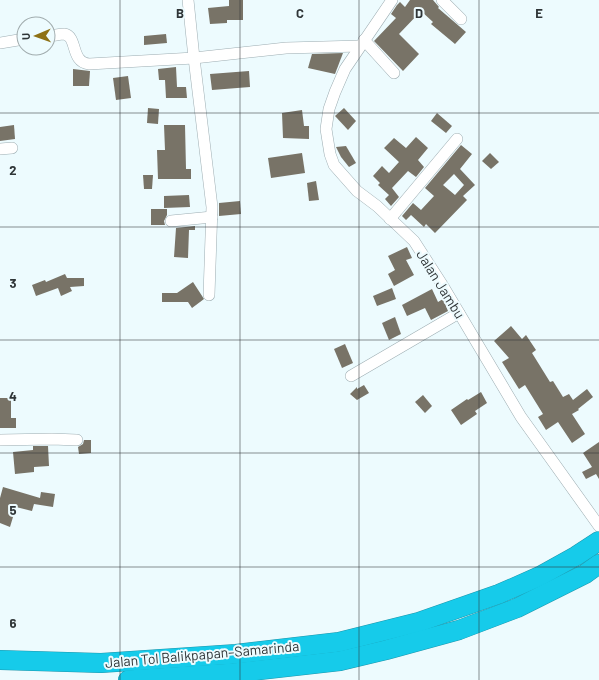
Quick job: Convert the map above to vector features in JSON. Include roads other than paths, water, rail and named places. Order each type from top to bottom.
[{"type":"highway","name":"Jalan Tol Balikpapan–Samarinda","points":[[0,660],[101,663],[236,654],[338,642],[419,622],[499,594],[546,572],[576,556],[599,541]]},
{"type":"highway","name":"Jalan Tol Balikpapan–Samarinda","points":[[128,680],[234,673],[340,661],[392,649],[459,630],[517,608],[585,574],[599,564]]},
{"type":"street","points":[[188,0],[212,207],[209,295]]},
{"type":"street","name":"Jalan Jambu","points":[[392,0],[345,69],[329,109],[326,128],[330,154],[334,165],[357,191],[377,206],[407,234],[417,246],[432,267],[521,417],[599,526]]},
{"type":"street","points":[[442,0],[461,19]]},
{"type":"street","points":[[56,35],[65,34],[71,39],[80,61],[84,64],[194,58],[286,48],[362,43],[394,73]]},
{"type":"street","points":[[0,43],[16,41]]},
{"type":"street","points":[[390,219],[457,139]]},
{"type":"street","points":[[0,149],[12,148]]},
{"type":"street","points":[[171,221],[212,217]]},
{"type":"street","points":[[351,376],[459,313]]},
{"type":"street","points":[[0,440],[77,440]]}]
